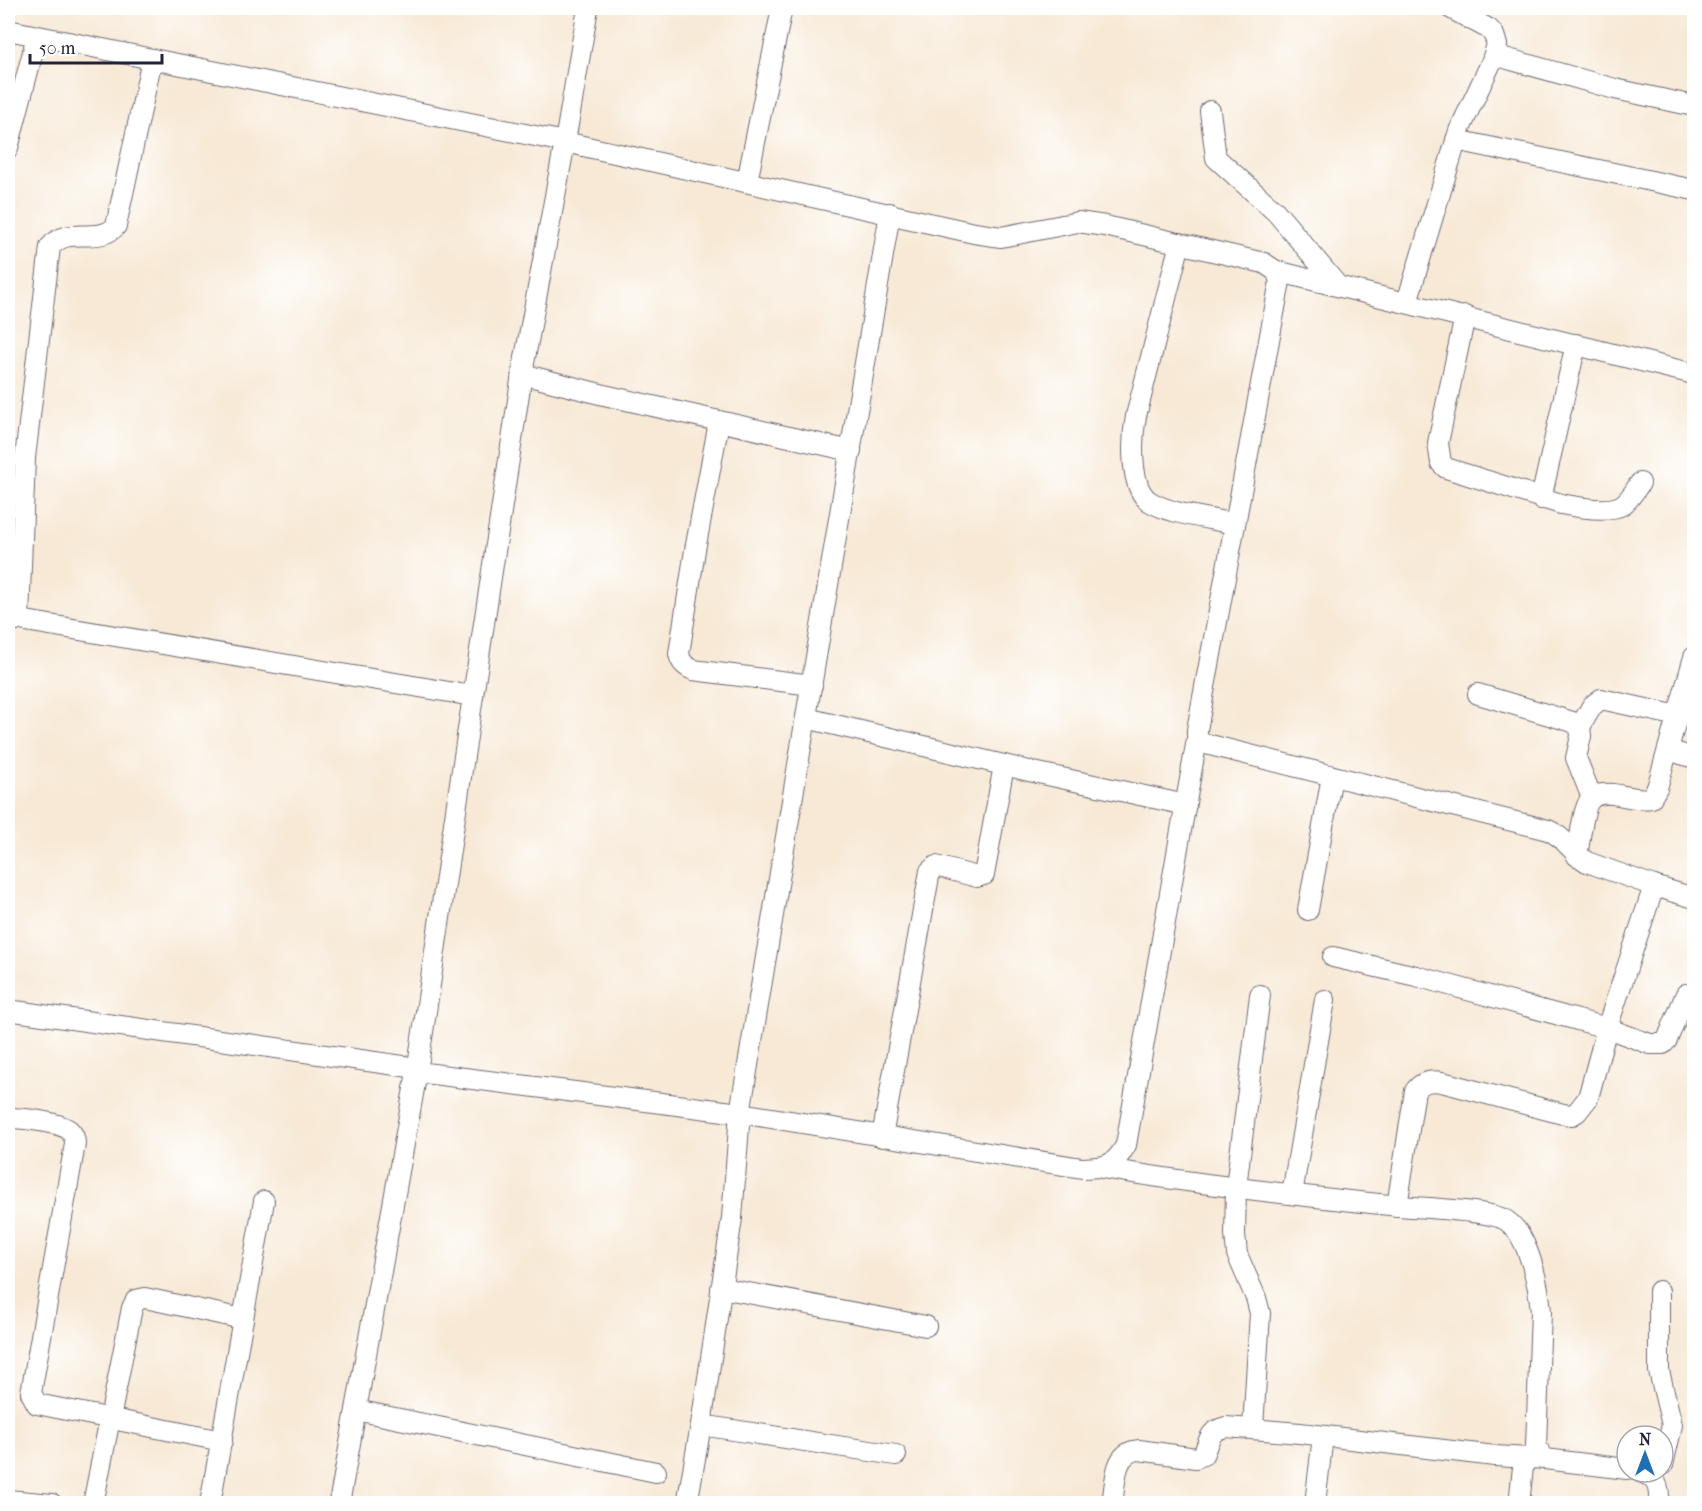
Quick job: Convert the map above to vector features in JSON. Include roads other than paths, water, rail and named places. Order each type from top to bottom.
[{"type":"street","points":[[339,1503],[417,1070],[522,374],[588,8]]},
{"type":"street","points":[[747,182],[782,8]]},
{"type":"street","points":[[1407,302],[1456,140],[1497,45],[1489,29],[1450,8]]},
{"type":"street","points":[[8,30],[565,142],[974,233],[1001,237],[1078,222],[1105,226],[1264,263],[1276,271],[1695,374]]},
{"type":"street","points":[[8,148],[37,36]]},
{"type":"street","points":[[1494,55],[1615,89],[1695,106]]},
{"type":"street","points":[[152,59],[116,226],[110,232],[96,235],[70,235],[56,239],[50,247],[25,458],[13,619],[473,696]]},
{"type":"street","points":[[1210,111],[1216,158],[1276,212],[1337,285]]},
{"type":"street","points":[[1456,140],[1695,190]]},
{"type":"street","points":[[687,1503],[732,1218],[740,1113],[890,213]]},
{"type":"street","points":[[1180,243],[1132,436],[1137,479],[1142,493],[1148,500],[1166,509],[1235,524]]},
{"type":"street","points":[[1102,1168],[1118,1161],[1126,1145],[1186,805],[1197,730],[1280,281],[1276,271]]},
{"type":"street","points":[[1465,316],[1438,443],[1441,463],[1446,468],[1541,499],[1577,507],[1613,508],[1621,506],[1640,483]]},
{"type":"street","points":[[1541,499],[1576,344]]},
{"type":"street","points":[[522,374],[719,422],[851,451]]},
{"type":"street","points":[[719,422],[695,550],[679,654],[681,661],[693,670],[812,685]]},
{"type":"street","points":[[1577,856],[1587,806],[1592,798],[1600,794],[1610,794],[1639,799],[1651,798],[1657,788],[1695,657]]},
{"type":"street","points":[[1478,694],[1573,722],[1580,727]]},
{"type":"street","points":[[1592,798],[1576,758],[1581,736],[1580,727],[1592,706],[1601,699],[1678,716]]},
{"type":"street","points":[[806,718],[1186,805]]},
{"type":"street","points":[[1197,739],[1206,744],[1548,830],[1559,835],[1577,856],[1587,862],[1654,886],[1695,897]]},
{"type":"street","points":[[1668,750],[1695,758]]},
{"type":"street","points":[[882,1137],[930,871],[936,866],[977,877],[984,875],[1004,765]]},
{"type":"street","points":[[1308,910],[1332,776]]},
{"type":"street","points":[[1397,1206],[1415,1091],[1426,1081],[1442,1082],[1563,1114],[1572,1115],[1577,1112],[1588,1098],[1607,1028],[1654,886]]},
{"type":"street","points":[[1333,957],[1416,976],[1607,1028],[1650,1044],[1663,1044],[1667,1040],[1686,994]]},
{"type":"street","points":[[1253,1428],[1260,1313],[1237,1254],[1235,1234],[1236,1187],[1260,995]]},
{"type":"street","points":[[1292,1194],[1325,1000]]},
{"type":"street","points":[[8,1010],[417,1070],[740,1113],[1082,1168],[1102,1168],[1172,1180],[1397,1206],[1491,1214],[1507,1221],[1518,1235],[1528,1254],[1540,1293],[1536,1446],[1545,1459]]},
{"type":"street","points":[[8,1118],[62,1126],[72,1132],[75,1138],[31,1393],[32,1399],[37,1404],[108,1420],[222,1441]]},
{"type":"street","points":[[210,1503],[264,1201]]},
{"type":"street","points":[[722,1288],[926,1326]]},
{"type":"street","points":[[1659,1291],[1659,1371],[1672,1424]]},
{"type":"street","points":[[93,1503],[108,1420],[132,1308],[136,1300],[145,1298],[243,1319]]},
{"type":"street","points":[[356,1410],[656,1472]]},
{"type":"street","points":[[701,1425],[896,1455]]},
{"type":"street","points":[[1112,1503],[1123,1455],[1139,1450],[1196,1458],[1203,1455],[1216,1429],[1226,1427],[1253,1428],[1615,1468]]},
{"type":"street","points":[[1315,1503],[1323,1436]]},
{"type":"street","points":[[1519,1503],[1524,1458]]},
{"type":"street","points":[[1658,1484],[1659,1503]]},
{"type":"street","points":[[8,1500],[52,1503]]}]
